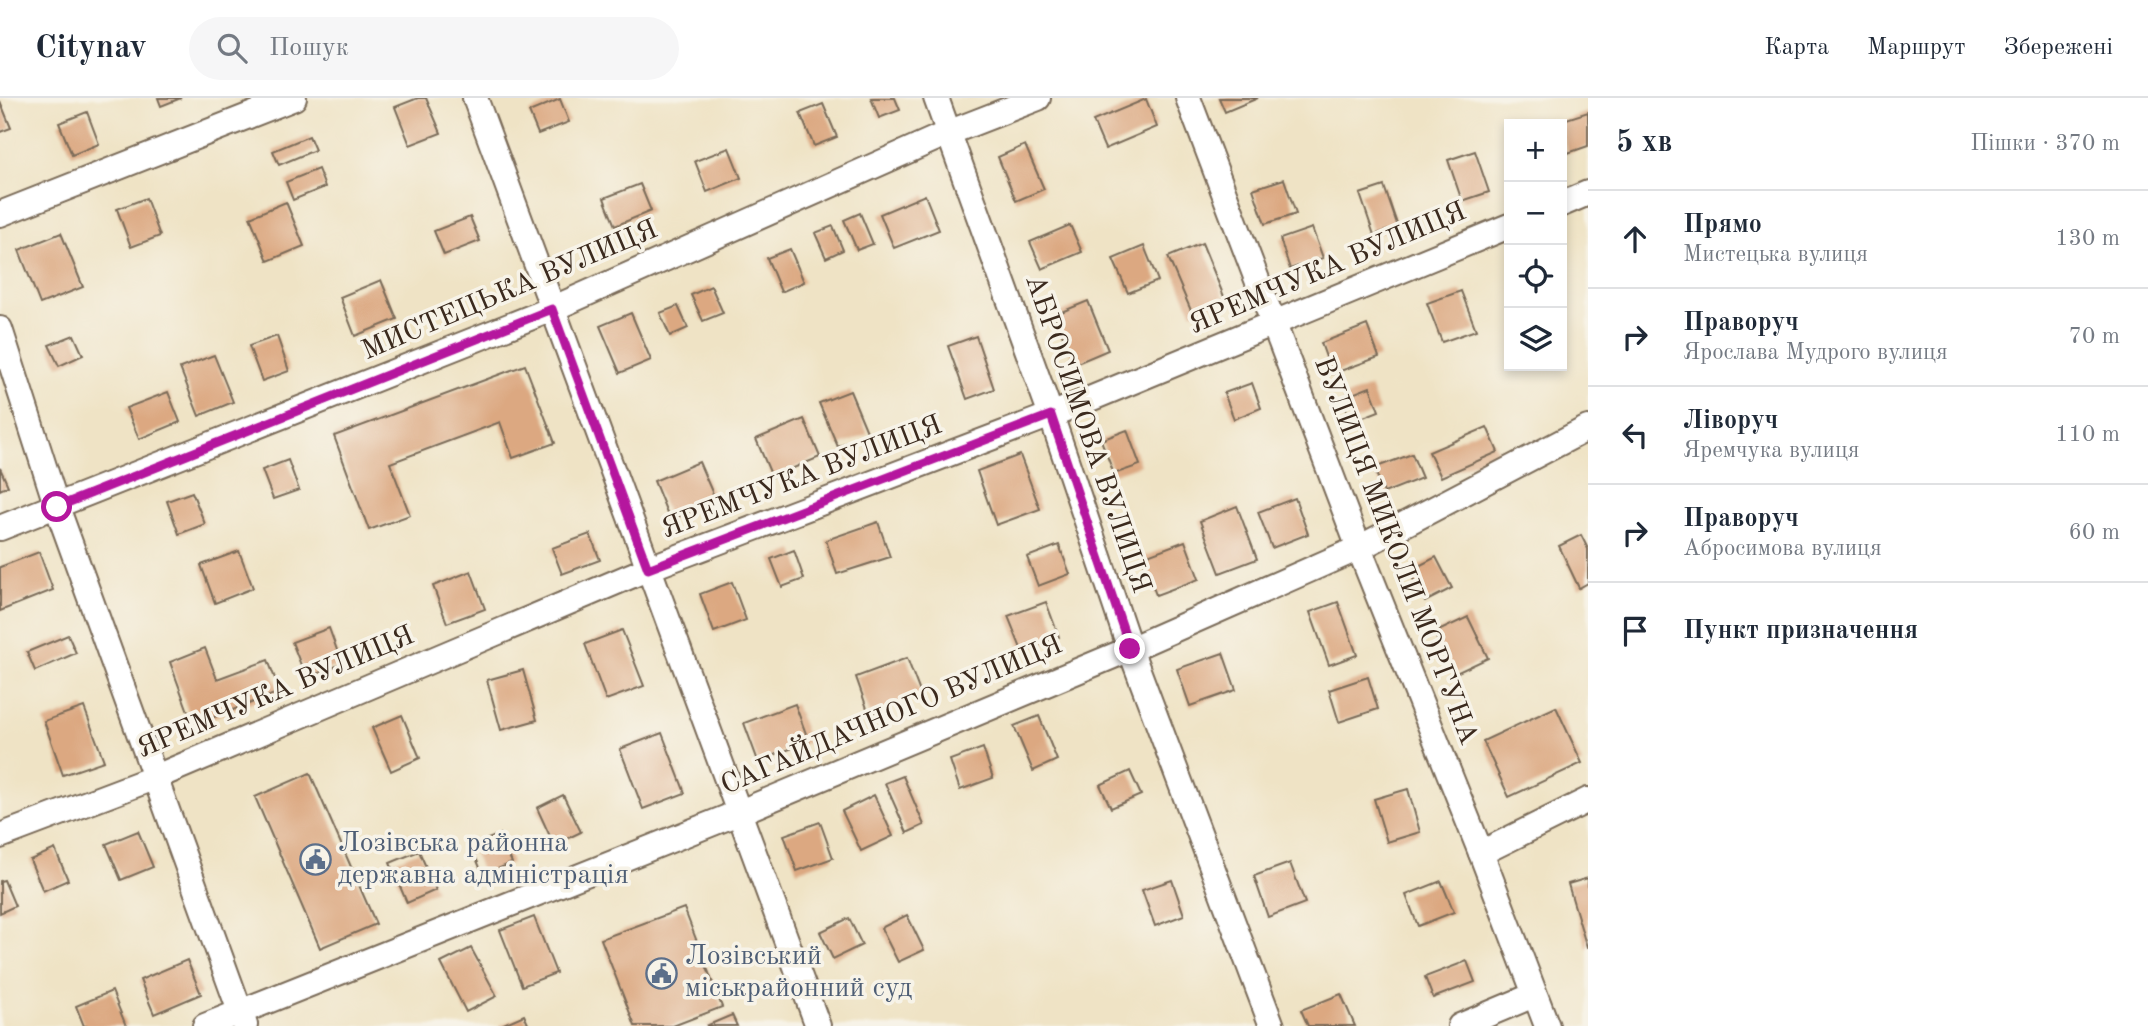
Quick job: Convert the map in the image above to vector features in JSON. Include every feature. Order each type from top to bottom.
[{"type":"street","points":[[0,214],[293,98]]},
{"type":"street","points":[[475,98],[818,1026]]},
{"type":"street","name":"АБРОСИМОВА ВУЛИЦЯ","points":[[936,98],[1051,415],[1130,649],[1272,1026]]},
{"type":"street","name":"МИСТЕЦЬКА ВУЛИЦЯ","points":[[0,528],[552,309],[947,132],[1038,98]]},
{"type":"street","name":"ВУЛИЦЯ МИКОЛИ МОРГУНА","points":[[1188,98],[1359,548],[1547,1026]]},
{"type":"street","points":[[1567,202],[1588,193]]},
{"type":"street","name":"ЯРЕМЧУКА ВУЛИЦЯ","points":[[0,836],[156,777],[648,569],[1051,415],[1504,228]]},
{"type":"street","points":[[0,329],[57,507],[243,1019]]},
{"type":"street","name":"САГАЙДАЧНОГО ВУЛИЦЯ","points":[[205,1026],[243,1019],[1130,649],[1359,548],[1588,428]]},
{"type":"street","points":[[1481,853],[1588,800]]},
{"type":"street","points":[[1460,1026],[1534,995]]},
{"type":"building","points":[[158,98],[181,98],[161,106]]},
{"type":"building","points":[[418,98],[426,98],[441,133],[410,145],[395,107]]},
{"type":"building","points":[[871,98],[895,98],[900,110],[879,118]]},
{"type":"building","points":[[1219,98],[1258,98],[1225,112]]},
{"type":"building","points":[[560,99],[569,122],[538,134],[529,112]]},
{"type":"building","points":[[1146,99],[1157,127],[1105,149],[1093,121]]},
{"type":"building","points":[[0,101],[11,128],[0,132]]},
{"type":"building","points":[[823,104],[837,137],[814,146],[800,113]]},
{"type":"building","points":[[87,112],[99,144],[72,155],[59,123]]},
{"type":"building","points":[[1588,112],[1588,146],[1568,153],[1566,119]]},
{"type":"building","points":[[309,136],[315,150],[279,165],[273,151]]},
{"type":"building","points":[[1025,145],[1044,189],[1016,201],[998,157]]},
{"type":"building","points":[[729,148],[741,178],[707,192],[695,161]]},
{"type":"building","points":[[1475,151],[1489,192],[1462,201],[1448,160]]},
{"type":"building","points":[[318,169],[325,187],[293,200],[286,182]]},
{"type":"building","points":[[1284,179],[1296,214],[1265,224],[1253,189]]},
{"type":"building","points":[[640,184],[651,211],[615,226],[604,198]]},
{"type":"building","points":[[1384,186],[1398,227],[1374,235],[1360,194]]},
{"type":"building","points":[[925,195],[939,230],[894,248],[880,214]]},
{"type":"building","points":[[146,198],[160,236],[131,247],[117,209]]},
{"type":"building","points":[[286,202],[304,246],[268,261],[250,217]]},
{"type":"building","points":[[860,213],[873,244],[857,250],[844,220]]},
{"type":"building","points":[[470,217],[480,241],[444,255],[434,231]]},
{"type":"building","points":[[1070,225],[1082,252],[1042,269],[1030,242]]},
{"type":"building","points":[[833,226],[843,250],[826,258],[815,233]]},
{"type":"building","points":[[1312,228],[1323,258],[1290,269],[1280,239]]},
{"type":"building","points":[[61,233],[83,287],[40,304],[19,250]]},
{"type":"building","points":[[1202,243],[1225,299],[1192,313],[1168,257]]},
{"type":"building","points":[[1144,246],[1158,281],[1128,293],[1113,259]]},
{"type":"building","points":[[790,249],[804,282],[781,292],[767,258]]},
{"type":"building","points":[[381,280],[397,319],[355,336],[340,297]]},
{"type":"building","points":[[711,286],[723,313],[703,321],[691,295]]},
{"type":"building","points":[[1461,291],[1476,330],[1442,342],[1427,303]]},
{"type":"building","points":[[1088,301],[1108,350],[1075,364],[1054,315]]},
{"type":"building","points":[[678,306],[688,328],[670,336],[660,313]]},
{"type":"building","points":[[631,313],[651,360],[620,373],[600,326]]},
{"type":"building","points":[[1367,325],[1379,357],[1332,374],[1321,343]]},
{"type":"building","points":[[74,335],[83,355],[59,366],[49,345]]},
{"type":"building","points":[[277,336],[289,371],[262,381],[249,346]]},
{"type":"building","points":[[976,336],[994,389],[967,399],[948,346]]},
{"type":"building","points":[[214,355],[233,402],[199,416],[180,368]]},
{"type":"building","points":[[525,365],[555,443],[513,458],[500,422],[390,463],[410,515],[369,530],[334,436]]},
{"type":"building","points":[[1252,383],[1261,408],[1234,419],[1224,393]]},
{"type":"building","points":[[1370,387],[1379,411],[1351,422],[1342,398]]},
{"type":"building","points":[[850,391],[868,434],[838,447],[819,403]]},
{"type":"building","points":[[168,392],[180,422],[139,439],[126,408]]},
{"type":"building","points":[[804,419],[820,457],[772,477],[756,439]]},
{"type":"building","points":[[1487,427],[1498,452],[1441,477],[1429,452]]},
{"type":"building","points":[[1127,430],[1140,465],[1114,474],[1101,440]]},
{"type":"building","points":[[1412,454],[1422,478],[1384,493],[1374,468]]},
{"type":"building","points":[[1020,455],[1040,509],[996,525],[977,471]]},
{"type":"building","points":[[288,460],[299,490],[273,499],[262,470]]},
{"type":"building","points":[[699,462],[716,501],[670,520],[654,481]]},
{"type":"building","points":[[0,468],[8,486],[0,490]]},
{"type":"building","points":[[192,492],[205,524],[179,534],[167,501]]},
{"type":"building","points":[[1295,498],[1308,534],[1272,548],[1258,512]]},
{"type":"building","points":[[1237,506],[1257,559],[1220,573],[1200,521]]},
{"type":"building","points":[[878,522],[890,557],[837,574],[826,540]]},
{"type":"building","points":[[590,534],[600,560],[562,574],[552,548]]},
{"type":"building","points":[[1581,535],[1588,549],[1588,583],[1579,588],[1559,546]]},
{"type":"building","points":[[1185,541],[1199,579],[1156,595],[1142,557]]},
{"type":"building","points":[[1059,545],[1070,574],[1038,586],[1027,557]]},
{"type":"building","points":[[794,550],[804,579],[782,587],[771,559]]},
{"type":"building","points":[[239,551],[253,588],[215,603],[201,565]]},
{"type":"building","points":[[39,552],[53,590],[0,611],[0,567]]},
{"type":"building","points":[[1436,557],[1452,588],[1425,602],[1409,571]]},
{"type":"building","points":[[471,571],[485,609],[447,623],[433,586]]},
{"type":"building","points":[[732,582],[746,620],[714,632],[700,594]]},
{"type":"building","points":[[1046,602],[1059,637],[1022,651],[1008,616]]},
{"type":"building","points":[[1338,602],[1357,655],[1329,665],[1310,612]]},
{"type":"building","points":[[1468,617],[1488,658],[1454,674],[1434,633]]},
{"type":"building","points":[[329,628],[342,664],[306,678],[292,642]]},
{"type":"building","points":[[622,630],[644,686],[606,700],[585,644]]},
{"type":"building","points":[[68,635],[76,653],[35,671],[27,652]]},
{"type":"building","points":[[205,648],[217,679],[268,660],[280,692],[193,725],[170,662]]},
{"type":"building","points":[[1223,653],[1236,690],[1190,706],[1177,669]]},
{"type":"building","points":[[907,658],[921,695],[869,714],[856,677]]},
{"type":"building","points":[[523,670],[537,720],[501,730],[487,680]]},
{"type":"building","points":[[1368,677],[1378,709],[1339,722],[1329,690]]},
{"type":"building","points":[[795,704],[809,742],[758,761],[744,723]]},
{"type":"building","points":[[84,707],[104,761],[63,775],[44,721]]},
{"type":"building","points":[[1556,707],[1582,763],[1509,797],[1483,741]]},
{"type":"building","points":[[402,715],[420,758],[391,771],[372,728]]},
{"type":"building","points":[[1039,716],[1057,760],[1033,771],[1014,726]]},
{"type":"building","points":[[662,733],[685,793],[643,809],[620,749]]},
{"type":"building","points":[[983,748],[993,778],[960,790],[950,760]]},
{"type":"building","points":[[1130,771],[1141,795],[1111,808],[1100,785]]},
{"type":"building","name":"Лозівська районна державна адміністрація","points":[[310,773],[376,924],[320,948],[255,797]]},
{"type":"building","points":[[903,776],[924,825],[907,833],[885,783]]},
{"type":"building","points":[[1408,789],[1420,832],[1387,842],[1374,799]]},
{"type":"building","points":[[563,795],[581,832],[554,845],[537,808]]},
{"type":"building","points":[[874,795],[893,836],[861,851],[842,811]]},
{"type":"building","points":[[820,822],[833,858],[797,871],[784,835]]},
{"type":"building","points":[[138,831],[153,867],[121,880],[106,844]]},
{"type":"building","points":[[500,834],[512,863],[483,875],[471,846]]},
{"type":"building","points":[[55,849],[68,880],[43,891],[30,860]]},
{"type":"building","points":[[419,851],[436,890],[407,903],[390,863]]},
{"type":"building","points":[[1290,863],[1305,903],[1268,917],[1254,876]]},
{"type":"building","points":[[1588,878],[1588,948],[1587,948],[1568,884]]},
{"type":"building","points":[[4,880],[15,906],[0,913],[0,881]]},
{"type":"building","points":[[1172,880],[1184,915],[1155,926],[1142,890]]},
{"type":"building","points":[[1441,881],[1454,912],[1418,926],[1406,895]]},
{"type":"building","name":"Лозівський міськрайонний суд","points":[[684,908],[722,1007],[673,1026],[635,1026],[601,939]]},
{"type":"building","points":[[907,915],[924,950],[898,962],[881,928]]},
{"type":"building","points":[[534,917],[556,973],[522,986],[500,930]]},
{"type":"building","points":[[849,918],[862,945],[833,959],[820,932]]},
{"type":"building","points":[[471,948],[497,996],[466,1012],[441,963]]},
{"type":"building","points":[[187,960],[201,994],[154,1014],[140,980]]},
{"type":"building","points":[[1467,961],[1475,982],[1433,998],[1425,977]]},
{"type":"building","points":[[112,991],[126,1026],[84,1026],[76,1006]]},
{"type":"building","points":[[1341,994],[1355,1026],[1308,1026],[1301,1010]]},
{"type":"building","points":[[524,1015],[529,1026],[499,1026]]},
{"type":"building","points":[[732,1015],[737,1026],[706,1026]]},
{"type":"place","name":"Лозівська районна державна адміністрація","points":[[315,860]]},
{"type":"place","name":"Лозівський міськрайонний суд","points":[[662,973]]},
{"type":"route","points":[[57,507],[552,309],[648,569],[1051,415],[1130,649]]}]
